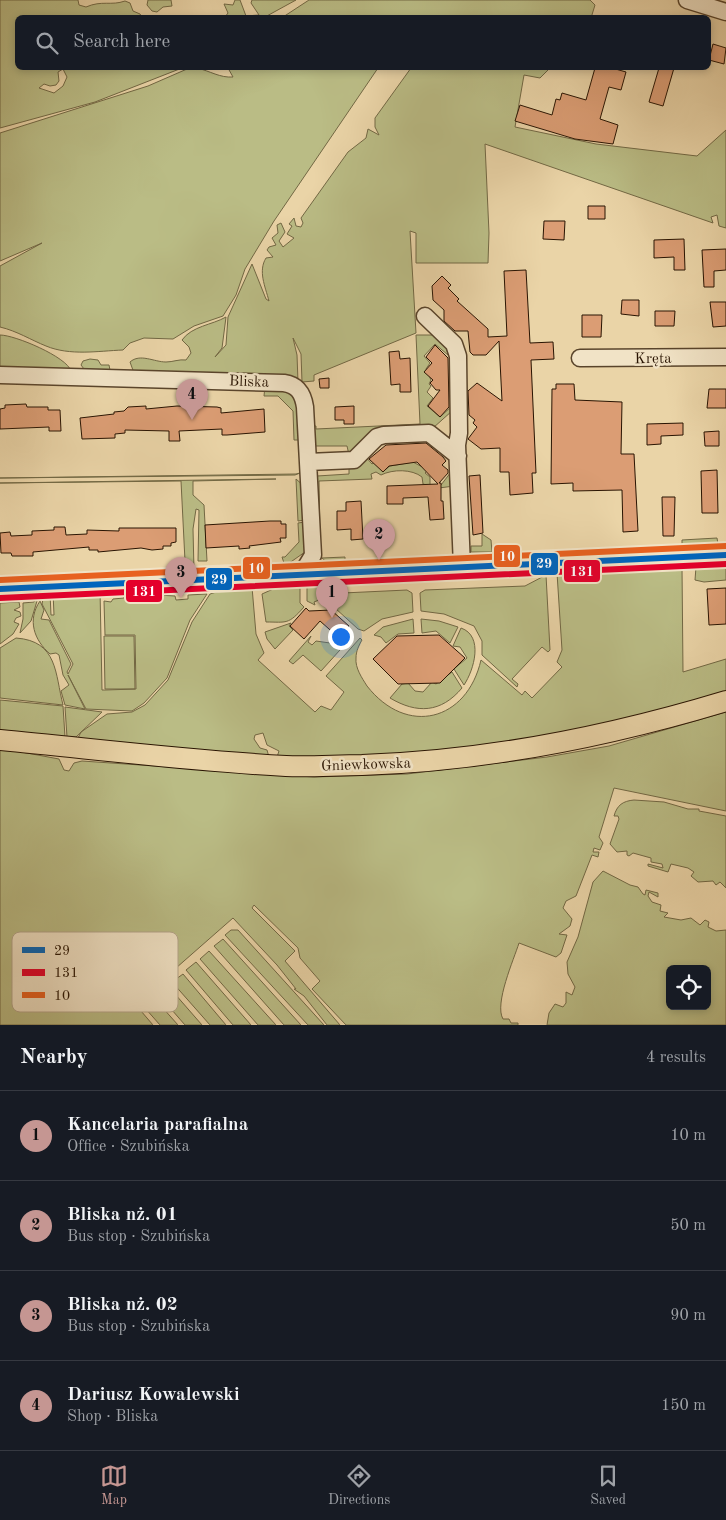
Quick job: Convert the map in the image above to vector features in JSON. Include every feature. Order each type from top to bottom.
[{"type":"main road","name":"Gniewkowska","points":[[0,740],[287,766],[397,764],[459,759],[564,743],[649,724],[726,701]]},
{"type":"street","points":[[687,0],[726,12]]},
{"type":"street","points":[[424,316],[449,338],[457,351],[462,567]]},
{"type":"street","name":"Kręta","points":[[580,358],[726,357]]},
{"type":"street","name":"Bliska","points":[[0,375],[121,377],[291,384],[299,390],[304,401],[313,555]]},
{"type":"street","points":[[308,462],[354,460],[377,438],[384,435],[429,433],[458,456]]},
{"type":"street","points":[[302,575],[313,555],[332,573]]},
{"type":"street","points":[[0,589],[726,555]]},
{"type":"green space","points":[[0,0],[78,0],[79,5],[86,7],[125,1],[130,3],[133,11],[141,15],[15,15],[15,70],[61,70],[58,72],[59,81],[56,85],[44,84],[39,88],[54,93],[63,86],[67,77],[64,70],[177,70],[95,102],[0,128]]},
{"type":"green space","points":[[148,0],[171,0],[172,6],[163,7],[157,12],[152,11],[147,5]]},
{"type":"green space","points":[[235,0],[240,0],[246,15],[226,15],[228,13],[224,4],[233,5]]},
{"type":"green space","points":[[252,0],[296,0],[269,15],[259,15],[251,3]]},
{"type":"green space","points":[[309,0],[590,0],[595,5],[592,15],[286,15]]},
{"type":"green space","points":[[185,70],[203,70],[233,77],[229,70],[377,70],[274,221],[245,269],[236,295],[223,316],[194,326],[173,339],[144,338],[130,343],[123,350],[94,352],[74,352],[55,349],[0,327],[0,266],[42,243],[0,261],[0,133],[148,86]]},
{"type":"green space","points":[[410,70],[548,70],[540,78],[524,75],[515,127],[596,144],[697,156],[726,130],[726,228],[719,226],[717,215],[711,217],[713,223],[485,144],[489,233],[488,263],[416,263],[416,233],[410,231],[416,333],[314,375],[314,381],[302,382],[301,354],[293,338],[297,355],[298,382],[134,373],[130,362],[138,358],[161,362],[186,360],[191,353],[189,347],[182,340],[186,335],[226,317],[222,348],[215,357],[226,345],[228,317],[252,264],[266,299],[269,301],[262,273],[266,258],[273,257],[267,250],[269,247],[276,245],[272,238],[278,233],[277,225],[281,223],[285,232],[279,241],[283,247],[294,238],[287,234],[292,226],[289,224],[294,218],[296,226],[301,227],[303,223],[301,218],[348,152],[366,138],[368,129],[379,135],[375,127],[375,118]]},
{"type":"green space","points":[[0,335],[17,339],[51,353],[67,365],[71,371],[0,370]]},
{"type":"green space","points":[[416,335],[434,335],[446,345],[448,355],[435,344],[424,356],[430,363],[426,369],[431,380],[429,384],[431,386],[427,392],[433,398],[427,406],[440,417],[452,406],[452,411],[433,428],[376,431],[349,455],[347,446],[312,446],[312,426],[316,426],[316,429],[420,424]]},
{"type":"green space","points":[[90,359],[98,360],[101,365],[109,365],[110,370],[107,373],[84,369],[81,365],[83,361]]},
{"type":"green space","points":[[265,386],[279,386],[298,396],[300,440],[294,440],[293,411],[278,396],[264,396]]},
{"type":"green space","points":[[365,456],[372,464],[375,462],[385,470],[390,466],[413,462],[428,470],[425,473],[430,477],[430,485],[441,485],[451,472],[454,486],[439,488],[423,484],[422,477],[418,474],[402,471],[381,475],[376,472],[371,474],[372,479],[319,481],[320,542],[317,476],[349,474],[349,466]]},
{"type":"green space","points":[[300,473],[295,475],[0,478],[296,474]]},
{"type":"green space","points":[[276,479],[193,481],[193,495],[204,505],[207,561],[198,561],[199,510],[196,509],[193,529],[194,571],[180,572],[183,568],[180,568],[180,562],[185,561],[181,481],[0,483]]},
{"type":"green space","points":[[296,479],[304,486],[305,520],[298,521]]},
{"type":"green space","points":[[305,522],[305,552],[285,566],[282,557],[285,557],[299,542],[298,523]]},
{"type":"green space","points":[[482,534],[491,540],[492,552],[471,552],[471,546],[482,546]]},
{"type":"green space","points":[[717,538],[718,544],[682,545],[682,540]]},
{"type":"green space","points":[[345,557],[345,566],[331,566],[322,558]]},
{"type":"green space","points":[[726,566],[726,580],[704,582],[695,580],[696,567]]},
{"type":"green space","points":[[682,568],[683,672],[726,659],[726,693],[683,706],[538,740],[382,756],[277,757],[279,751],[267,745],[263,733],[255,735],[254,739],[260,748],[267,750],[269,757],[78,738],[81,732],[107,714],[132,712],[145,705],[168,680],[192,622],[210,594],[226,589],[252,587],[256,634],[264,653],[258,660],[315,712],[321,706],[331,710],[344,692],[326,676],[360,638],[362,640],[357,651],[356,662],[359,673],[367,686],[383,702],[400,712],[417,716],[434,715],[449,708],[463,697],[474,681],[481,660],[522,695],[525,691],[532,698],[562,667],[557,662],[562,650],[557,573]]},
{"type":"green space","points":[[546,575],[550,650],[548,652],[542,647],[512,679],[518,684],[517,687],[482,655],[482,641],[474,626],[444,614],[421,611],[420,593],[425,590],[525,586]]},
{"type":"green space","points":[[331,584],[337,589],[328,604],[322,599],[321,593],[318,595],[319,600],[314,602],[315,605],[307,601],[307,585]]},
{"type":"green space","points":[[280,586],[300,586],[300,603],[304,607],[290,620],[266,622],[262,594]]},
{"type":"green space","points":[[100,590],[102,690],[136,689],[135,635],[105,635],[104,601],[111,602],[113,599],[124,598],[124,593],[175,596],[176,600],[188,599],[188,595],[207,594],[190,620],[167,678],[144,703],[132,711],[86,709],[68,675],[85,709],[65,705],[61,691],[69,685],[63,675],[59,655],[56,653],[50,654],[44,648],[34,629],[34,615],[40,601],[44,610],[41,619],[49,620],[71,664],[67,672],[68,674],[73,664],[42,604],[43,599],[48,599],[50,593],[51,615],[54,615],[53,592]]},
{"type":"green space","points":[[407,590],[412,593],[413,612],[382,619],[364,631],[358,629],[335,608],[343,593]]},
{"type":"green space","points":[[35,599],[37,601],[31,621],[20,633],[23,619],[23,603],[34,602]]},
{"type":"green space","points":[[19,602],[20,607],[14,610],[20,612],[21,616],[16,618],[14,622],[19,624],[13,634],[0,644],[0,603]]},
{"type":"green space","points":[[413,619],[414,633],[398,634],[386,643],[381,637],[374,635],[383,627]]},
{"type":"green space","points":[[421,619],[439,621],[458,627],[450,643],[436,631],[422,633]]},
{"type":"green space","points":[[291,623],[289,626],[293,630],[275,649],[267,639],[265,632]]},
{"type":"green space","points":[[461,628],[473,638],[475,646],[474,662],[464,685],[454,669],[467,658],[460,647],[453,646]]},
{"type":"green space","points":[[333,634],[338,638],[343,634],[349,640],[321,671],[303,655],[293,664],[289,661],[311,636],[308,642],[312,645],[316,641],[330,643],[334,639]]},
{"type":"green space","points":[[104,636],[134,636],[135,689],[105,689]]},
{"type":"green space","points":[[16,638],[30,640],[40,645],[47,652],[56,671],[63,705],[0,698],[0,648]]},
{"type":"green space","points":[[452,672],[462,688],[446,702],[437,706],[428,708],[410,707],[390,698],[402,684],[408,683],[415,691],[423,692],[432,682],[436,684]]},
{"type":"green space","points":[[0,700],[63,706],[65,737],[0,731]]},
{"type":"green space","points":[[65,707],[102,712],[76,737],[67,737]]},
{"type":"green space","points":[[726,712],[726,811],[614,788],[599,837],[603,843],[600,850],[594,848],[593,852],[599,852],[598,857],[592,855],[576,896],[566,901],[563,908],[572,919],[570,926],[559,934],[567,935],[561,953],[556,957],[519,943],[506,981],[501,1003],[503,1019],[509,1019],[511,1023],[518,1023],[518,1025],[346,1025],[312,989],[320,981],[300,958],[298,948],[254,905],[252,908],[295,951],[285,961],[340,1025],[327,1025],[304,996],[294,989],[296,989],[277,965],[233,918],[178,966],[178,932],[12,932],[12,1012],[142,1012],[153,1025],[0,1025],[0,748],[59,759],[64,770],[69,771],[74,763],[82,761],[314,777],[407,774],[547,757],[609,746]]},
{"type":"green space","points":[[634,800],[664,802],[688,809],[699,809],[699,811],[726,816],[726,888],[720,882],[716,885],[713,881],[698,882],[691,876],[694,872],[688,868],[671,864],[668,872],[648,866],[648,864],[663,868],[662,864],[651,862],[651,858],[633,853],[629,856],[627,851],[617,852],[610,844],[619,819],[618,816],[614,816],[621,804]]},
{"type":"green space","points":[[603,871],[630,885],[638,887],[645,895],[646,890],[658,893],[658,897],[649,892],[648,896],[652,902],[661,905],[660,911],[668,913],[664,917],[681,920],[691,918],[700,925],[705,920],[709,922],[708,927],[716,931],[726,930],[726,1025],[547,1025],[549,1013],[555,1004],[563,1007],[566,1003],[566,992],[572,995],[575,987],[568,974],[567,962],[578,937],[593,882]]},
{"type":"green space","points":[[231,930],[238,930],[324,1025],[308,1025],[225,935]]},
{"type":"green space","points":[[223,939],[301,1025],[284,1025],[214,946]]},
{"type":"green space","points":[[209,951],[276,1025],[258,1025],[200,959]]},
{"type":"green space","points":[[196,962],[251,1025],[233,1025],[186,970]]},
{"type":"green space","points":[[183,974],[226,1025],[210,1025],[178,989],[178,978]]},
{"type":"green space","points":[[178,997],[202,1025],[185,1025],[174,1012],[178,1012]]},
{"type":"green space","points":[[149,1012],[166,1012],[178,1025],[160,1025]]},
{"type":"building","points":[[713,44],[726,48],[724,64],[711,61]]},
{"type":"building","points":[[594,70],[619,70],[626,72],[621,90],[609,87],[600,119],[618,125],[613,144],[575,139],[515,121],[520,105],[552,115],[556,99],[560,100],[562,93],[586,100]]},
{"type":"building","points":[[658,70],[673,70],[663,106],[649,102]]},
{"type":"building","points":[[588,206],[605,206],[605,219],[588,219]]},
{"type":"building","points":[[544,221],[565,221],[564,240],[543,239]]},
{"type":"building","points":[[684,239],[685,270],[674,270],[674,257],[654,258],[654,240]]},
{"type":"building","points":[[726,249],[726,270],[714,271],[714,287],[704,287],[702,250]]},
{"type":"building","points":[[526,270],[530,343],[553,342],[554,359],[531,360],[536,473],[532,473],[533,493],[510,495],[509,472],[500,472],[500,448],[481,449],[468,439],[477,427],[473,423],[475,420],[469,415],[468,391],[477,383],[502,401],[499,341],[486,355],[473,355],[470,352],[468,331],[455,331],[444,321],[444,310],[433,300],[432,286],[442,276],[451,285],[448,288],[459,299],[457,301],[488,329],[488,337],[507,336],[504,271]]},
{"type":"building","points":[[622,300],[639,300],[639,316],[621,314]]},
{"type":"building","points":[[710,302],[726,302],[726,326],[713,327]]},
{"type":"building","points":[[655,311],[675,311],[674,326],[655,326]]},
{"type":"building","points":[[582,315],[602,315],[601,337],[582,337]]},
{"type":"building","points":[[435,345],[448,358],[449,407],[440,417],[428,406],[440,390],[436,390],[430,383],[433,380],[424,372],[432,363],[426,357]]},
{"type":"building","points":[[399,351],[400,359],[410,358],[411,392],[400,392],[400,384],[391,385],[389,352]]},
{"type":"building","points":[[329,378],[329,388],[320,388],[319,379]]},
{"type":"building","points":[[556,384],[574,384],[575,400],[622,402],[621,454],[634,454],[638,531],[623,532],[622,490],[573,491],[573,483],[551,484],[552,389],[556,389]]},
{"type":"building","points":[[709,389],[726,389],[726,408],[707,408]]},
{"type":"building","points":[[26,404],[27,407],[48,407],[48,410],[60,410],[61,431],[49,431],[49,427],[0,429],[0,409],[5,408],[5,405]]},
{"type":"building","points":[[146,406],[146,409],[177,406],[217,407],[221,408],[221,413],[264,409],[265,432],[222,435],[222,429],[179,431],[180,441],[169,441],[169,431],[125,430],[125,433],[115,434],[115,438],[82,439],[80,418],[114,414],[114,412],[124,411],[128,407]]},
{"type":"building","points":[[354,406],[354,424],[344,424],[344,420],[335,420],[335,407]]},
{"type":"building","points":[[683,423],[683,435],[661,436],[661,444],[647,445],[647,424]]},
{"type":"building","points":[[719,431],[719,446],[705,446],[704,432]]},
{"type":"building","points":[[426,443],[446,461],[442,465],[448,470],[448,473],[439,483],[441,483],[444,519],[430,520],[428,497],[403,498],[403,504],[387,504],[387,486],[438,484],[417,462],[389,466],[383,472],[369,459],[386,445]]},
{"type":"building","points":[[717,470],[718,513],[702,513],[701,471]]},
{"type":"building","points":[[480,475],[483,533],[473,535],[469,476]]},
{"type":"building","points":[[662,497],[675,497],[674,536],[663,536]]},
{"type":"building","points":[[361,501],[363,539],[351,540],[351,529],[337,530],[337,511],[346,511],[346,502]]},
{"type":"building","points":[[281,521],[281,524],[286,524],[286,538],[280,538],[281,542],[239,549],[239,546],[206,548],[205,525]]},
{"type":"building","points":[[54,527],[65,527],[66,535],[87,534],[87,530],[119,531],[119,528],[176,528],[176,542],[171,543],[171,546],[163,546],[163,549],[152,550],[141,548],[98,552],[98,550],[89,550],[89,547],[33,552],[33,556],[12,556],[11,553],[1,553],[0,533],[10,532],[11,536],[32,535],[32,531],[54,530]]},
{"type":"building","points":[[726,588],[726,624],[709,625],[707,589]]},
{"type":"building","points":[[306,608],[309,611],[331,610],[349,626],[338,637],[320,621],[304,639],[290,626]]},
{"type":"building","points":[[439,635],[465,658],[440,683],[398,684],[373,659],[397,636]]},
{"type":"transit line","name":"10","points":[[0,580],[726,546]]},
{"type":"transit line","name":"29","points":[[0,589],[726,555]]},
{"type":"transit line","name":"131","points":[[0,598],[726,564]]},
{"type":"place","name":"Dariusz Kowalewski","points":[[192,420]]},
{"type":"place","name":"Bliska nż. 01","points":[[379,560]]},
{"type":"place","name":"Bliska nż. 02","points":[[181,598]]},
{"type":"place","name":"Kancelaria parafialna","points":[[332,618]]}]
